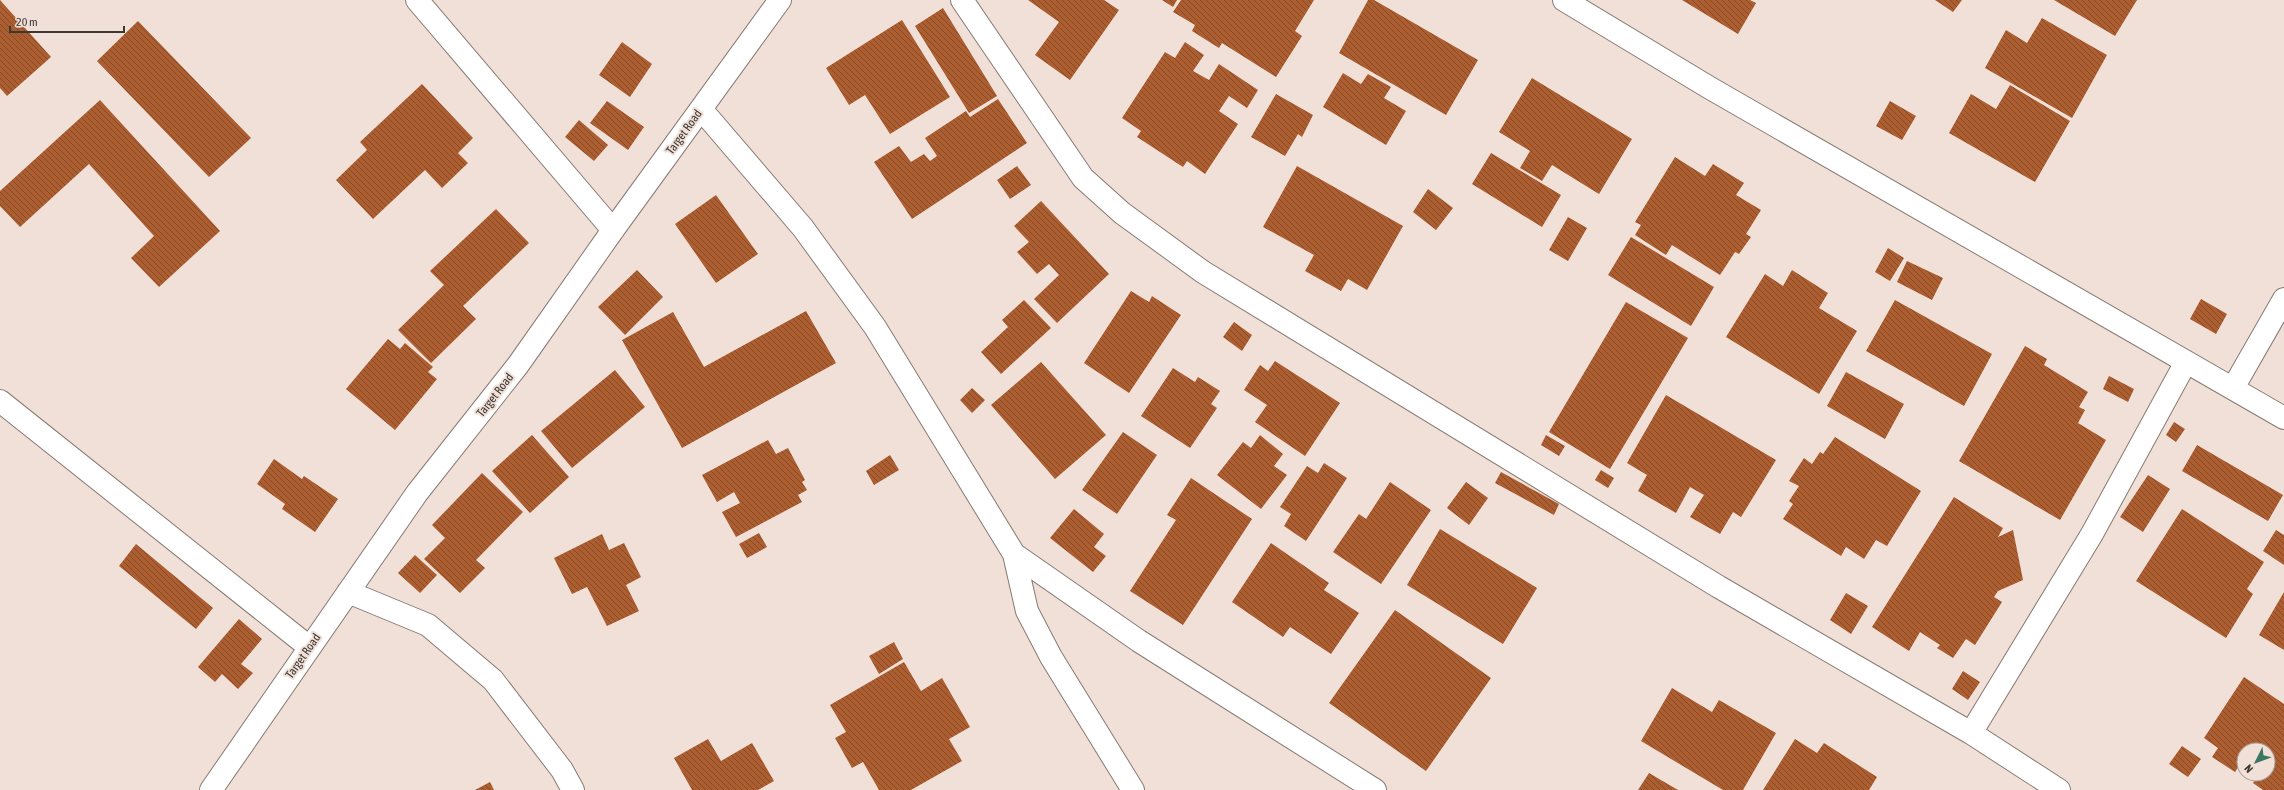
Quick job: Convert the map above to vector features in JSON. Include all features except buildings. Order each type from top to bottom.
[{"type":"street","points":[[417,0],[613,230]]},
{"type":"street","name":"Target Road","points":[[211,790],[417,493],[518,366],[613,230],[780,0]]},
{"type":"street","points":[[962,0],[1083,178],[1122,213],[1197,267],[1419,405],[1719,587],[1971,733],[2060,790]]},
{"type":"street","points":[[1564,0],[1710,88],[2284,418]]},
{"type":"street","points":[[701,108],[804,228],[875,326],[1014,554],[1027,611],[1051,657],[1133,790]]},
{"type":"street","points":[[2233,388],[2284,299]]},
{"type":"street","points":[[1971,733],[2092,534],[2186,362]]},
{"type":"street","points":[[0,401],[309,647]]},
{"type":"street","points":[[1014,554],[1139,640],[1375,790]]},
{"type":"street","points":[[348,592],[428,625],[493,680],[562,770],[572,790]]}]
